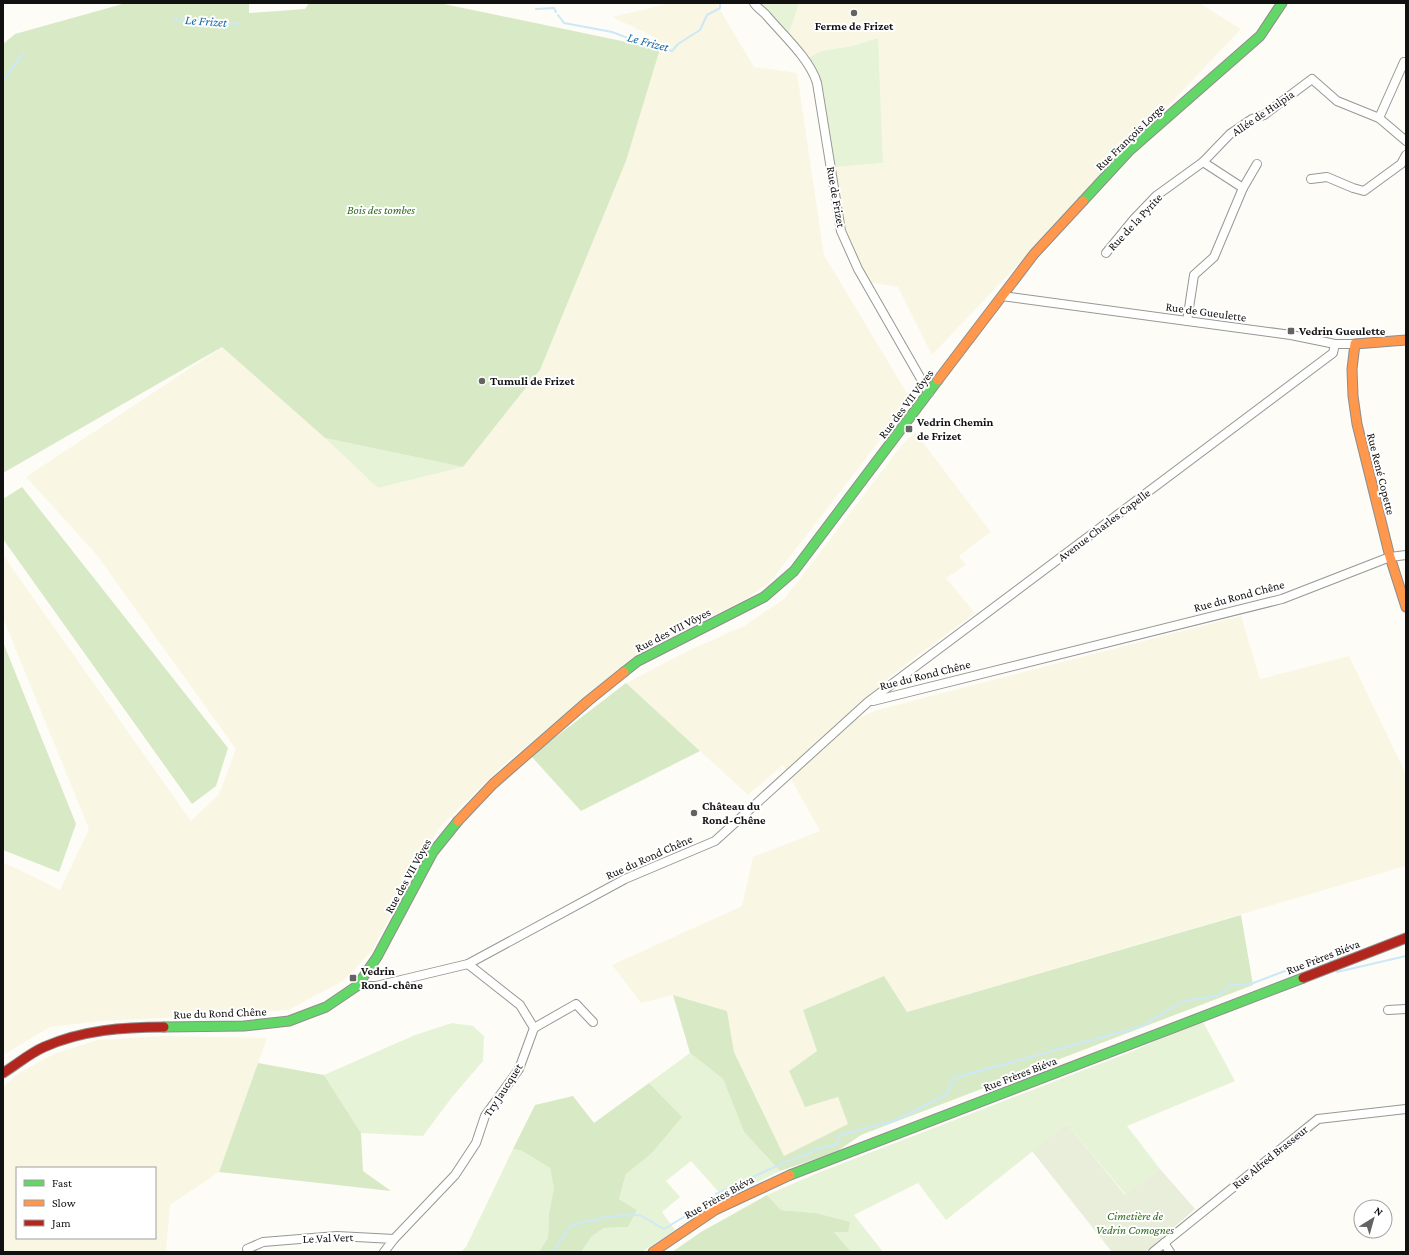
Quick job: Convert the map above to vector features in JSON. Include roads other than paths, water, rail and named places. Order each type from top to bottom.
[{"type":"street","name":"Rue de Frizet","points":[[754,3],[814,72],[841,231],[858,269],[929,393]]},
{"type":"street","name":"Rue François Lorge","points":[[1002,296],[1034,254],[1130,150],[1260,36],[1282,3]]},
{"type":"street","points":[[1379,118],[1404,62]]},
{"type":"street","name":"Allée de Hulpia","points":[[1203,162],[1230,134],[1252,119],[1264,115],[1312,79],[1337,101],[1379,118],[1406,141]]},
{"type":"street","points":[[1312,178],[1327,177],[1364,191],[1401,164],[1406,156]]},
{"type":"street","points":[[1203,162],[1242,188]]},
{"type":"street","name":"Rue de la Pyrite","points":[[1106,253],[1134,219],[1156,196],[1203,162]]},
{"type":"street","points":[[1188,321],[1194,275],[1214,257],[1242,188],[1257,164]]},
{"type":"street","name":"Rue des VII Vôyes","points":[[357,986],[377,957],[433,852],[452,827],[493,784],[576,712],[638,661],[764,598],[794,571],[1002,296]]},
{"type":"street","name":"Rue de Gueulette","points":[[1002,296],[1291,335],[1335,344],[1406,340]]},
{"type":"street","name":"Avenue Charles Capelle","points":[[868,702],[1333,353],[1335,344]]},
{"type":"street","name":"Rue René Copette","points":[[1355,344],[1352,369],[1356,424],[1390,557],[1406,607]]},
{"type":"street","name":"Rue du Rond Chêne","points":[[3,1073],[44,1047],[89,1032],[137,1027],[244,1026],[289,1021],[326,1007],[357,986],[376,986],[468,964],[625,879],[715,841],[868,702],[1282,599],[1390,557],[1406,555]]},
{"type":"street","name":"Rue Frères Biéva","points":[[653,1252],[715,1210],[779,1179],[1406,938]]},
{"type":"street","points":[[468,964],[520,1005],[534,1028],[576,1004],[593,1022]]},
{"type":"street","points":[[1388,1010],[1406,1009]]},
{"type":"street","name":"Try Jaucquet","points":[[394,1239],[455,1175],[476,1143],[485,1116],[519,1069],[534,1028]]},
{"type":"street","name":"Rue Alfred Brasseur","points":[[1153,1252],[1318,1119],[1406,1109]]},
{"type":"street","name":"Le Val Vert","points":[[247,1249],[263,1242],[337,1236],[394,1239]]},
{"type":"street","points":[[384,1252],[394,1239]]},
{"type":"street","points":[[1164,1244],[1170,1252]]},
{"type":"waterway","name":"Le Frizet","points":[[558,15],[564,23],[612,32],[644,44],[672,51],[678,44],[700,30],[707,15],[720,8],[720,3]]},
{"type":"waterway","name":"Le Frizet","points":[[536,9],[554,8],[556,12]]},
{"type":"waterway","name":"Le Frizet","points":[[174,19],[239,24]]},
{"type":"waterway","name":"Le Frizet","points":[[3,81],[23,53]]},
{"type":"waterway","points":[[716,1194],[783,1163],[815,1150],[837,1144],[840,1135],[894,1121],[946,1095],[954,1078],[1143,1026],[1181,1002],[1219,995],[1231,984],[1248,985],[1327,955],[1331,963]]},
{"type":"waterway","points":[[1336,970],[1337,972],[1406,956]]},
{"type":"waterway","points":[[553,1252],[571,1225],[612,1216],[640,1215],[664,1229],[692,1212]]},
{"type":"place","name":"Ferme de Frizet","points":[[854,13]]},
{"type":"place","name":"Vedrin Gueulette","points":[[1291,331]]},
{"type":"place","name":"Tumuli de Frizet","points":[[482,381]]},
{"type":"place","name":"Vedrin Chemin de Frizet","points":[[909,429]]},
{"type":"place","name":"Château du Rond-Chêne","points":[[694,813]]},
{"type":"place","name":"Vedrin Rond-chêne","points":[[353,978]]},
{"type":"park label","name":"Bois des tombes","points":[[381,210]]},
{"type":"park label","name":"Cimetière de Vedrin Comognes","points":[[1135,1223]]}]
